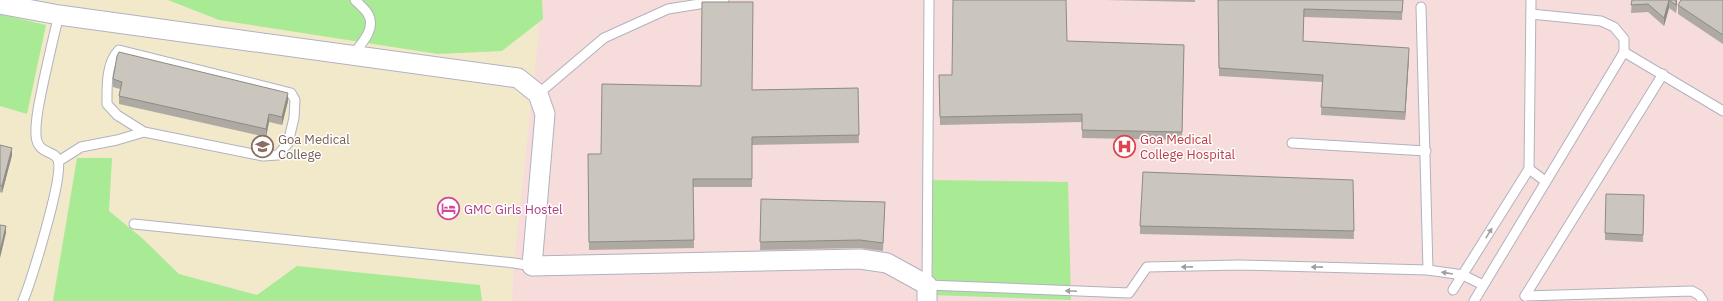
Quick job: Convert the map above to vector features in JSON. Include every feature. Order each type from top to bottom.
[{"type":"street","points":[[0,4],[59,16],[518,78],[538,94],[545,114],[532,266],[860,259],[887,263],[927,293]]},
{"type":"lane","points":[[352,56],[369,32],[371,22],[368,13],[355,0]]},
{"type":"lane","points":[[538,94],[604,38],[668,9],[724,0]]},
{"type":"lane","points":[[929,0],[927,293],[1129,293],[1147,268],[1239,265],[1428,270],[1463,275],[1483,285]]},
{"type":"lane","points":[[1453,290],[1529,169],[1531,0]]},
{"type":"lane","points":[[1421,7],[1428,270]]},
{"type":"lane","points":[[1474,301],[1624,52],[1624,39],[1614,27],[1601,21],[1531,14]]},
{"type":"lane","points":[[23,301],[51,208],[57,181],[59,161],[56,157],[45,151],[38,144],[36,136],[36,121],[59,16]]},
{"type":"lane","points":[[59,161],[81,147],[117,140],[144,132],[263,156],[278,155],[288,143],[294,118],[295,100],[291,92],[119,50],[113,56],[107,82],[107,104],[117,115],[144,132]]},
{"type":"lane","points":[[1624,52],[1723,111]]},
{"type":"lane","points":[[1663,74],[1525,296],[1692,291],[1699,295],[1703,301]]},
{"type":"lane","points":[[1292,143],[1426,151]]},
{"type":"lane","points":[[1529,169],[1545,181]]},
{"type":"lane","points":[[134,224],[532,266]]},
{"type":"shaded area","name":"Goa Medical College","points":[[0,0],[534,0],[539,30],[514,263],[512,301],[0,301]]},
{"type":"shaded area","name":"Goa Medical College Hospital","points":[[534,0],[1723,0],[1723,301],[512,301],[514,263],[539,30]]},
{"type":"green space","points":[[168,0],[542,0],[543,19],[502,51],[438,54],[219,20]]},
{"type":"green space","points":[[0,14],[46,25],[27,114],[0,106]]},
{"type":"green space","points":[[77,158],[112,158],[109,211],[142,238],[179,274],[257,295],[297,266],[480,285],[482,301],[53,301]]},
{"type":"green space","points":[[930,180],[1068,182],[1071,300],[933,295]]},
{"type":"building","points":[[953,0],[1066,0],[1067,41],[1184,45],[1182,132],[1082,130],[1082,114],[940,117],[939,75],[952,75]]},
{"type":"building","points":[[1218,0],[1403,0],[1402,12],[1304,9],[1303,41],[1409,48],[1405,112],[1321,107],[1323,75],[1219,68]]},
{"type":"building","points":[[1632,0],[1669,0],[1664,18],[1648,4],[1631,5]]},
{"type":"building","points":[[1669,0],[1676,0],[1676,5]]},
{"type":"building","points":[[1681,0],[1723,0],[1723,35],[1678,5]]},
{"type":"building","points":[[702,2],[753,2],[752,90],[858,88],[859,135],[752,137],[752,179],[693,179],[694,240],[589,242],[588,154],[601,154],[602,84],[701,86]]},
{"type":"building","points":[[119,52],[288,93],[282,117],[269,114],[266,129],[119,96],[122,82],[113,79]]},
{"type":"building","points":[[0,145],[12,148],[2,186],[0,185]]},
{"type":"building","points":[[1143,172],[1353,180],[1354,231],[1140,226]]},
{"type":"building","points":[[1606,194],[1644,195],[1643,235],[1605,233]]},
{"type":"building","points":[[761,199],[885,202],[883,243],[860,240],[760,242]]},
{"type":"building","points":[[0,225],[6,226],[0,251]]},
{"type":"place","name":"Goa Medical College","points":[[263,146]]},
{"type":"place","name":"Goa Medical College Hospital","points":[[1125,146]]},
{"type":"place","name":"GMC Girls Hostel","points":[[448,209]]}]
